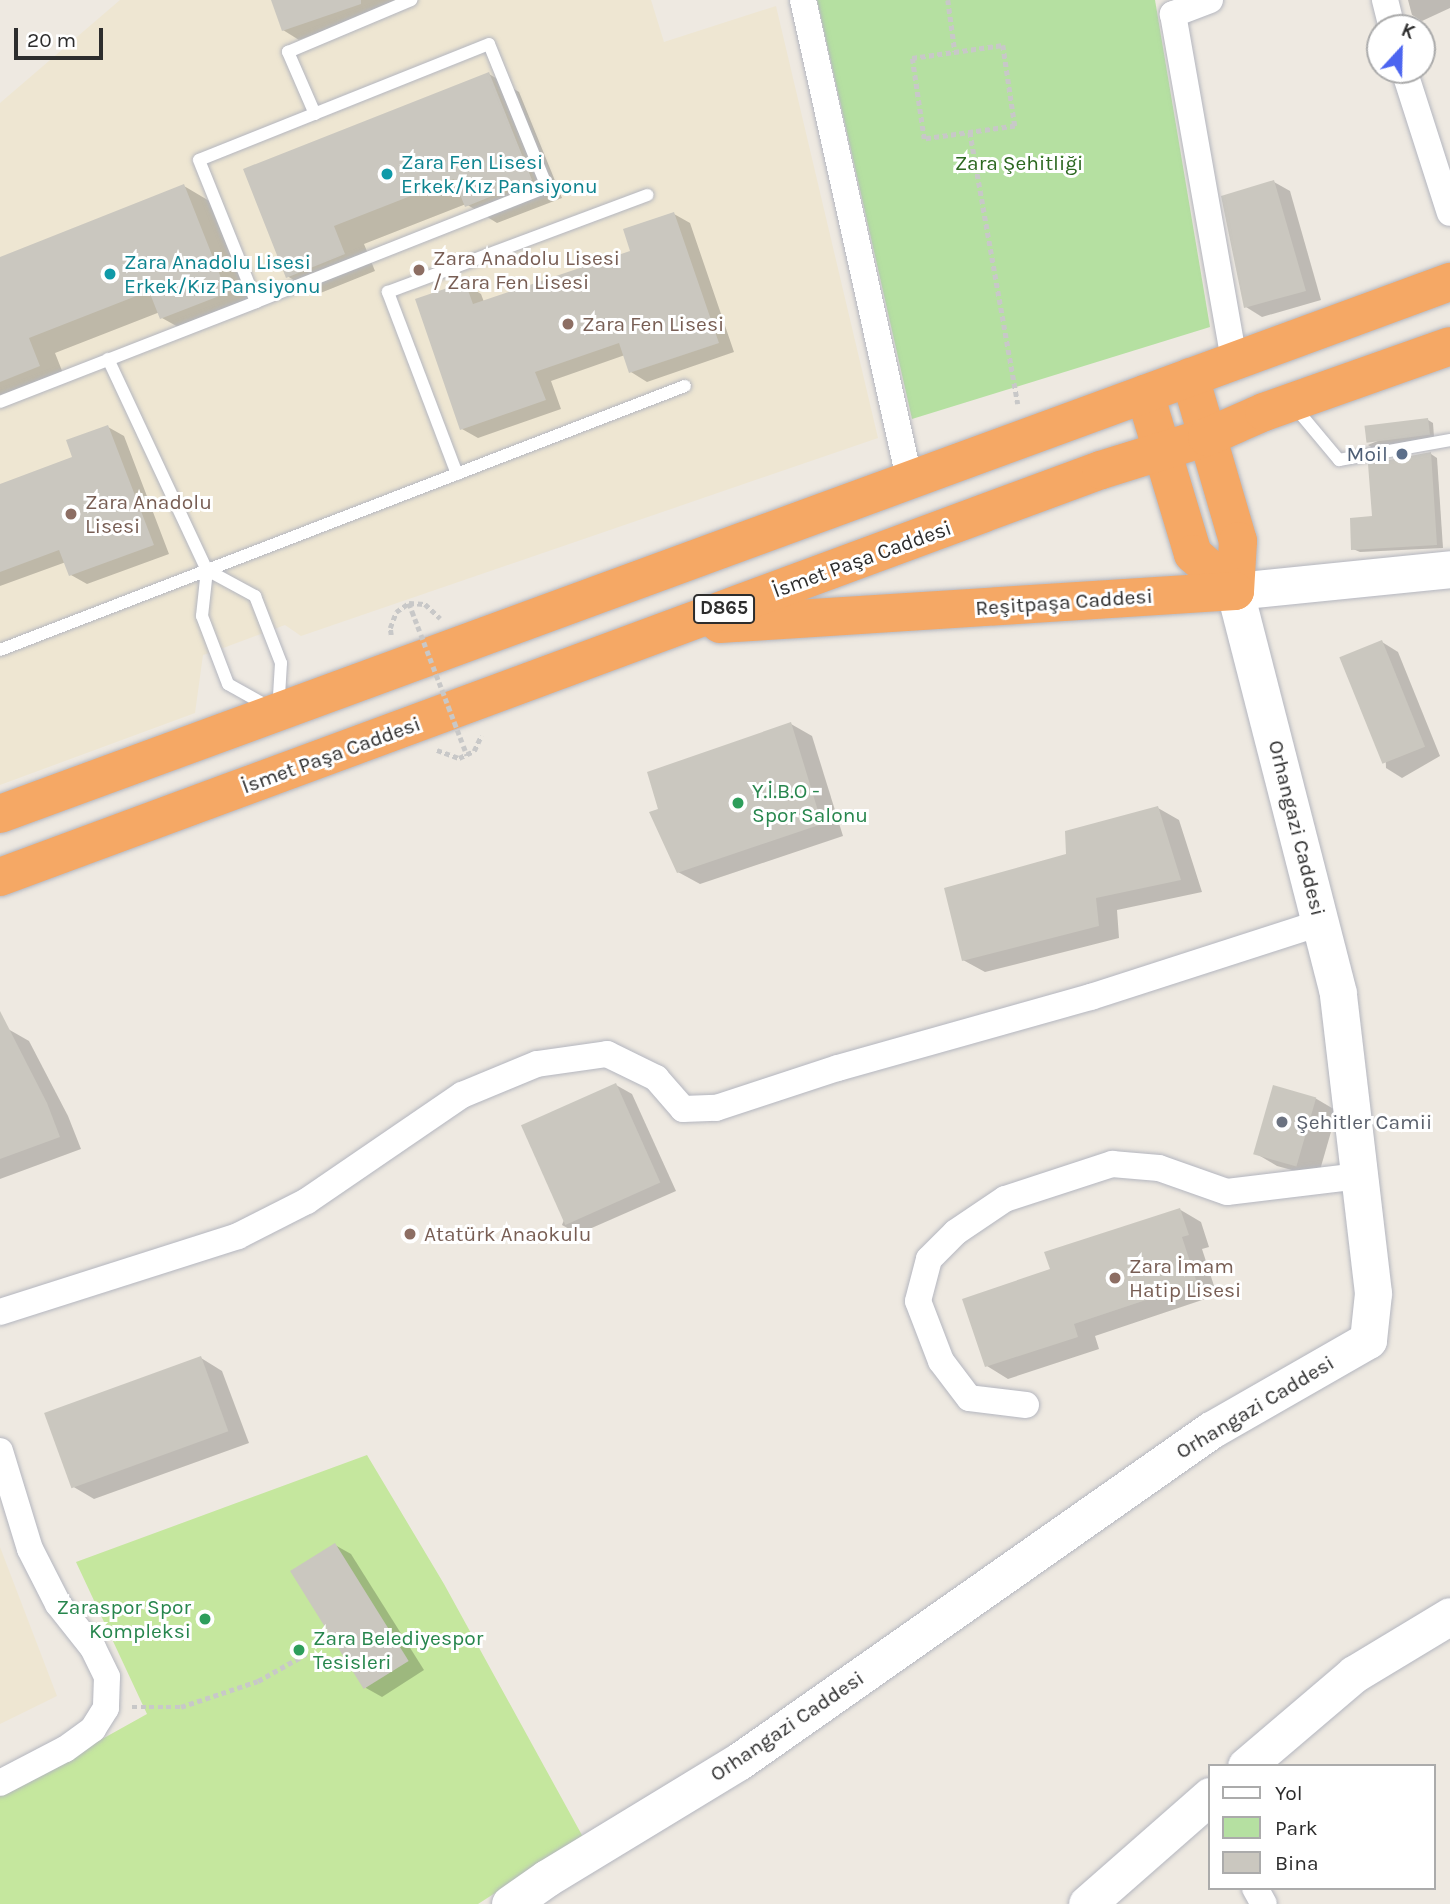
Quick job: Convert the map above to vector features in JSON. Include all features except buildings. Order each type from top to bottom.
[{"type":"highway","points":[[0,814],[1450,282]]},
{"type":"highway","name":"İsmet Paşa Caddesi","points":[[0,877],[678,626],[1162,450],[1207,437],[1291,402],[1450,346]]},
{"type":"highway","name":"Orhangazi Caddesi","points":[[1190,377],[1238,541],[1235,591]]},
{"type":"highway","points":[[1145,394],[1193,554],[1235,591]]},
{"type":"highway","name":"Reşitpaşa Caddesi","points":[[678,626],[1235,591]]},
{"type":"street","points":[[803,0],[909,480]]},
{"type":"street","points":[[1210,0],[1173,13],[1234,361]]},
{"type":"street","points":[[1409,84],[1450,213]]},
{"type":"street","name":"Reşitpaşa Caddesi","points":[[1235,591],[1450,569]]},
{"type":"street","name":"Orhangazi Caddesi","points":[[510,1904],[547,1878],[738,1762],[1211,1430],[1368,1340],[1373,1293],[1338,993],[1235,591]]},
{"type":"street","points":[[0,1312],[238,1236],[307,1201],[462,1095],[537,1064],[607,1054],[656,1078],[683,1109],[716,1108],[838,1068],[1091,998],[1320,923]]},
{"type":"street","points":[[1026,1405],[969,1398],[941,1361],[918,1301],[929,1259],[956,1232],[1005,1199],[1112,1164],[1159,1168],[1227,1192],[1359,1176]]},
{"type":"street","points":[[0,1451],[30,1549],[58,1604],[93,1647],[107,1677],[106,1708],[93,1729],[65,1749],[0,1783]]},
{"type":"street","points":[[1248,1764],[1354,1674],[1450,1616]]},
{"type":"street","points":[[1087,1904],[1208,1802]]},
{"type":"lane","points":[[315,114],[288,52],[411,0]]},
{"type":"lane","points":[[0,402],[257,302],[547,187],[489,44],[199,160],[257,302]]},
{"type":"lane","points":[[457,474],[388,292],[647,195]]},
{"type":"lane","points":[[108,359],[207,570],[202,616],[228,684],[278,712],[281,663],[255,596],[207,570]]},
{"type":"lane","points":[[0,650],[685,386]]},
{"type":"lane","points":[[1291,402],[1339,460],[1450,440]]},
{"type":"path","points":[[948,0],[955,52]]},
{"type":"path","points":[[1003,45],[1015,126],[970,132],[924,139],[912,58],[1003,45]]},
{"type":"path","points":[[970,132],[1024,440]]},
{"type":"path","points":[[391,636],[390,628],[396,612],[409,603],[418,602],[433,608],[442,622]]},
{"type":"path","points":[[409,603],[467,755]]},
{"type":"path","points":[[431,741],[442,754],[450,757],[467,755],[479,743],[481,726]]},
{"type":"path","points":[[106,1708],[181,1707],[258,1681],[306,1654]]},
{"type":"shaded area","name":"Zara Anadolu Lisesi / Zara Fen Lisesi","points":[[120,0],[651,0],[664,42],[776,6],[878,438],[301,636],[285,625],[203,655],[195,713],[0,785],[0,103]]},
{"type":"shaded area","points":[[0,1547],[57,1696],[0,1724]]},
{"type":"green space","name":"Zara Şehitliği","points":[[817,0],[1155,0],[1210,327],[912,419]]},
{"type":"green space","name":"Zara Belediyespor Tesisleri","points":[[367,1455],[444,1584],[583,1837],[478,1904],[0,1904],[0,1796],[147,1714],[76,1562]]},
{"type":"place","name":"Zara Fen Lisesi Erkek/Kız Pansiyonu","points":[[387,174]]},
{"type":"place","name":"Zara Anadolu Lisesi / Zara Fen Lisesi","points":[[419,270]]},
{"type":"place","name":"Zara Anadolu Lisesi Erkek/Kız Pansiyonu","points":[[110,274]]},
{"type":"place","name":"Zara Fen Lisesi","points":[[568,324]]},
{"type":"place","name":"Moil","points":[[1402,454]]},
{"type":"place","name":"Zara Anadolu Lisesi","points":[[71,514]]},
{"type":"place","name":"Y.İ.B.O - Spor Salonu","points":[[738,803]]},
{"type":"place","name":"Şehitler Camii","points":[[1282,1122]]},
{"type":"place","name":"Atatürk Anaokulu","points":[[410,1234]]},
{"type":"place","name":"Zara İmam Hatip Lisesi","points":[[1115,1278]]},
{"type":"place","name":"Zaraspor Spor Kompleksi","points":[[205,1619]]},
{"type":"place","name":"Zara Belediyespor Tesisleri","points":[[299,1650]]}]
